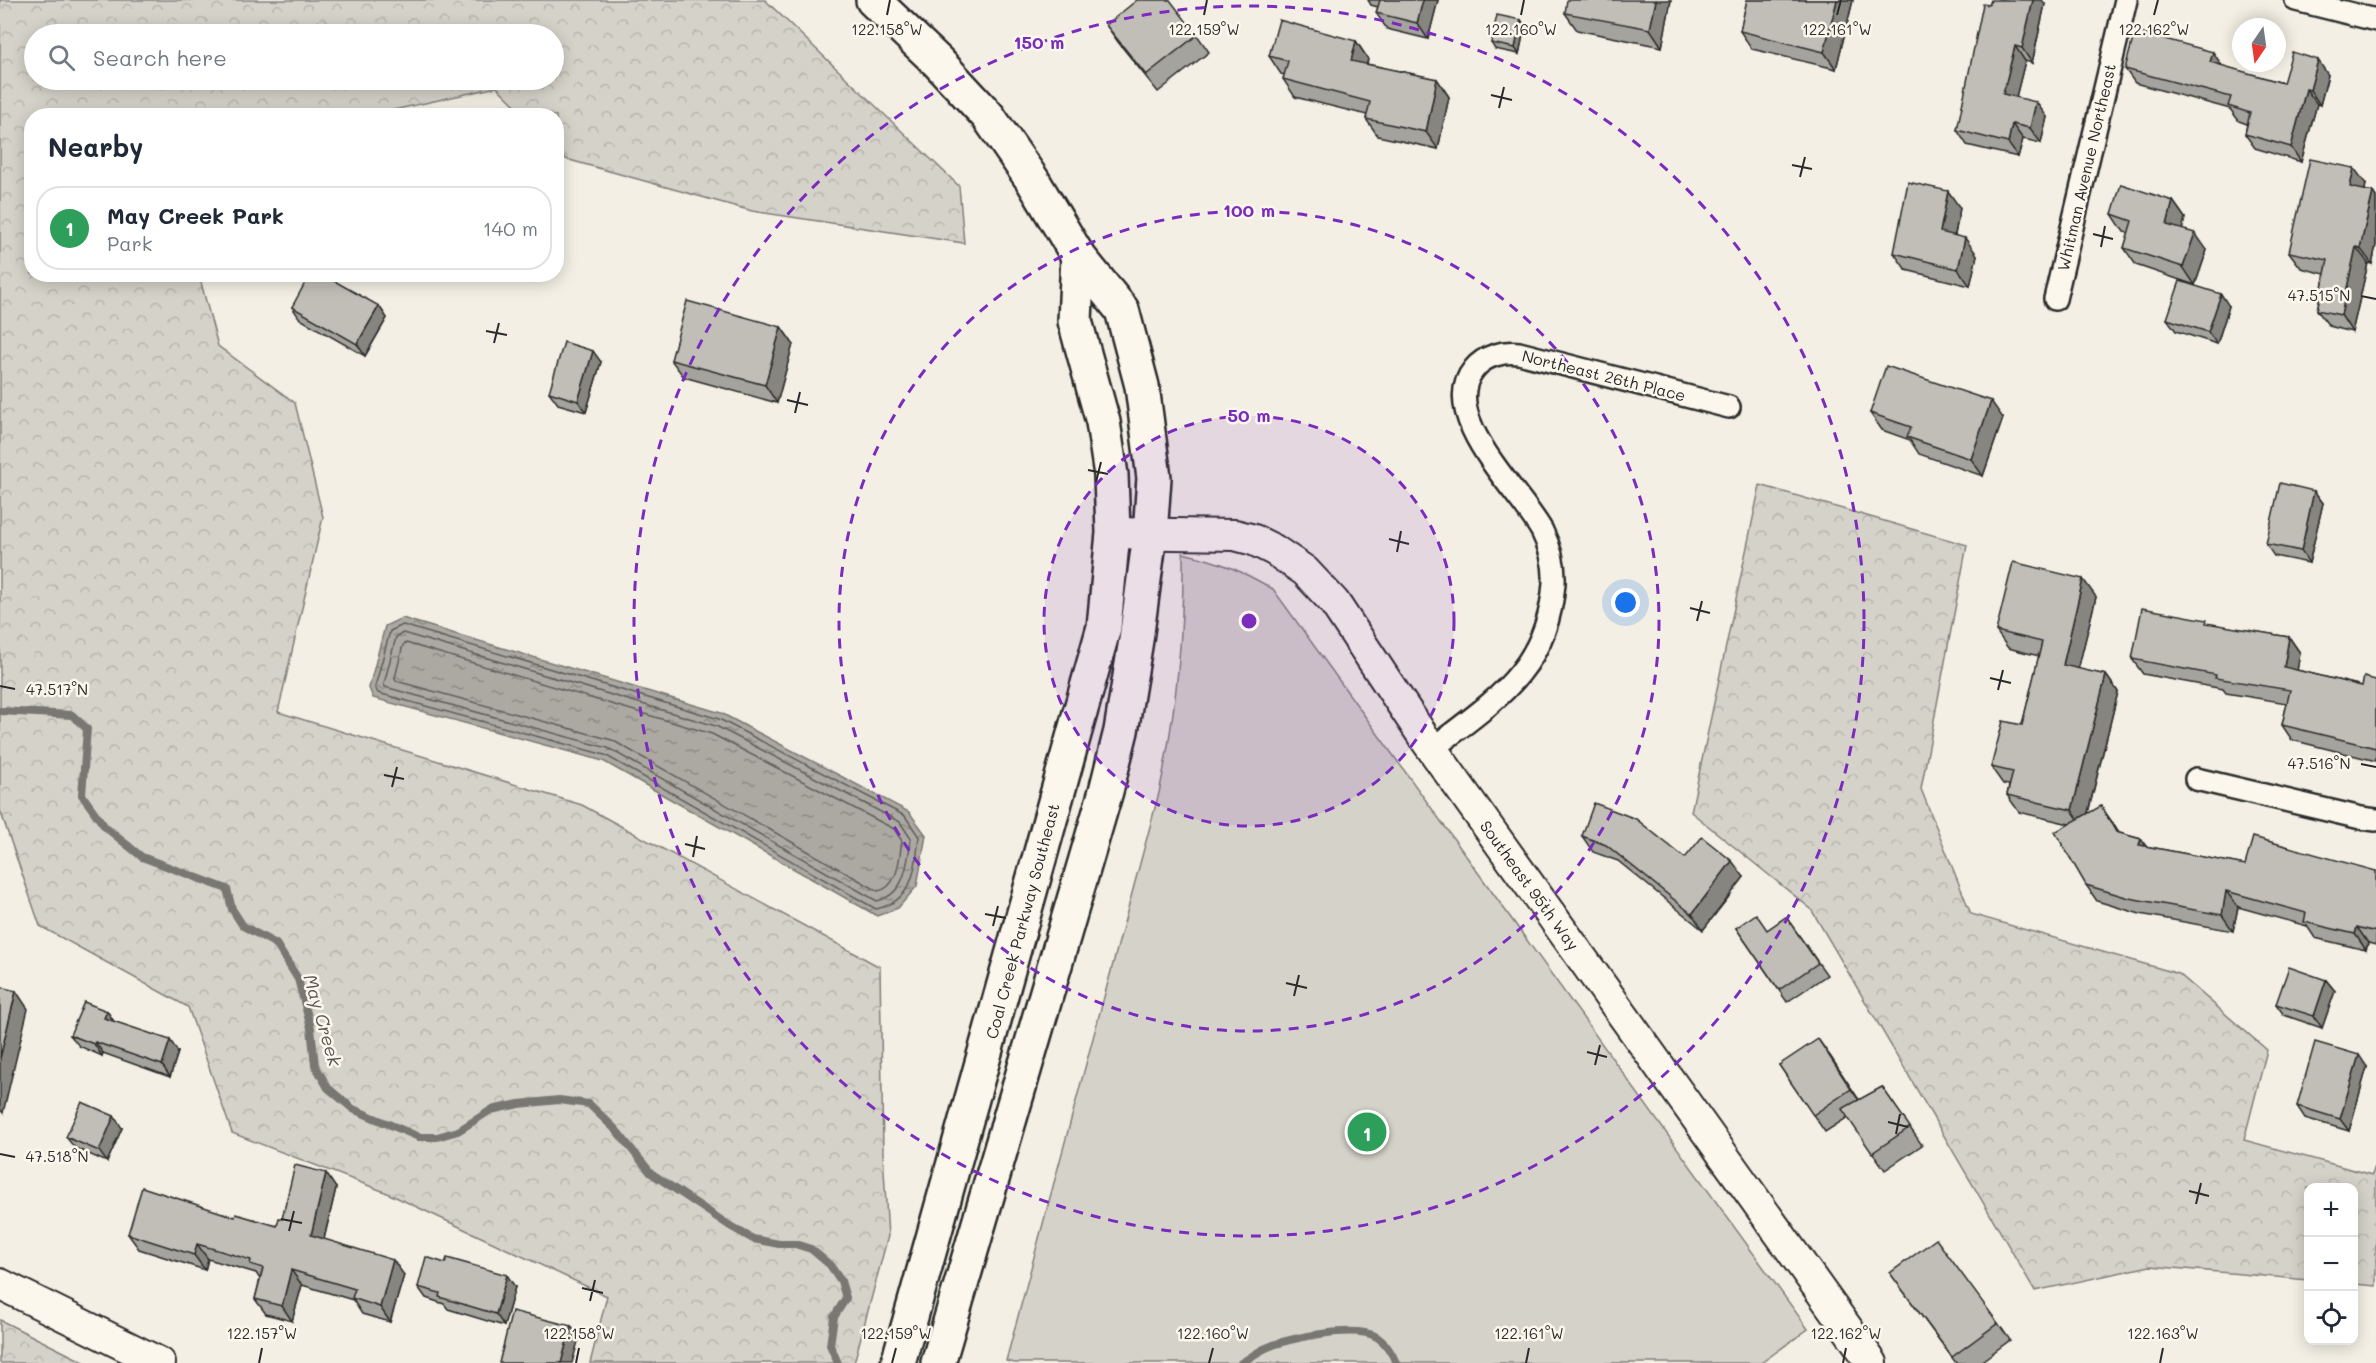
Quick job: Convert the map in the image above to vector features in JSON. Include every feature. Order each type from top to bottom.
[{"type":"main road","points":[[873,0],[938,62],[988,116],[1033,181],[1078,256],[1122,309],[1142,386],[1154,478],[1150,534],[1136,640],[1120,730],[1108,781],[938,1363]]},
{"type":"main road","name":"Coal Creek Parkway Southeast","points":[[898,1363],[1104,627],[1113,533],[1111,474],[1103,423],[1075,321],[1078,256]]},
{"type":"street","name":"Whitman Avenue Northeast","points":[[2055,299],[2126,0]]},
{"type":"street","points":[[2296,0],[2376,20]]},
{"type":"street","name":"Northeast 26th Place","points":[[1432,749],[1495,700],[1517,679],[1531,660],[1540,641],[1554,584],[1554,562],[1542,530],[1477,439],[1469,422],[1465,387],[1470,373],[1479,363],[1504,352],[1519,352],[1729,407]]},
{"type":"street","name":"Southeast 95th Way","points":[[1113,533],[1235,535],[1254,540],[1274,550],[1305,571],[1334,602],[1432,749],[1872,1363]]},
{"type":"street","points":[[2196,779],[2376,820]]},
{"type":"street","points":[[0,1284],[160,1363]]},
{"type":"green space","points":[[0,0],[765,0],[959,186],[964,243],[752,211],[566,159],[564,157],[564,108],[518,108],[500,90],[564,90],[564,24],[24,24],[24,90],[484,90],[402,108],[24,108],[24,282],[201,282],[218,346],[295,403],[323,517],[278,712],[582,805],[880,967],[883,1154],[888,1236],[854,1363],[590,1363],[607,1296],[385,1192],[232,1133],[188,1007],[40,926],[0,810]]},
{"type":"green space","points":[[1760,485],[1967,545],[1921,789],[1971,914],[2179,974],[2267,1050],[2244,1140],[2372,1175],[2376,1163],[2376,1286],[2358,1284],[2358,1183],[2304,1183],[2304,1280],[2150,1266],[2035,1291],[1811,909],[1691,812]]},
{"type":"green space","points":[[1183,553],[1230,567],[1273,589],[1808,1329],[1761,1363],[1015,1363],[1006,1361],[1159,793],[1178,673]]},
{"type":"green space","points":[[0,1320],[86,1363],[0,1363]]},
{"type":"water","points":[[402,618],[721,713],[909,812],[926,835],[917,886],[898,908],[877,916],[603,761],[373,698],[369,688],[385,626]]},
{"type":"building","points":[[1137,0],[1170,0],[1197,35],[1146,75],[1106,25]]},
{"type":"building","points":[[1380,0],[1423,0],[1417,23],[1376,13]]},
{"type":"building","points":[[1567,0],[1656,0],[1650,29],[1565,13]]},
{"type":"building","points":[[1747,0],[1837,0],[1824,52],[1740,31]]},
{"type":"building","points":[[1991,0],[2033,0],[2022,48],[2015,46],[2003,94],[2036,102],[2030,128],[2012,124],[2008,143],[1957,130],[1983,4],[1989,5]]},
{"type":"building","points":[[1497,15],[1521,20],[1515,48],[1491,43]]},
{"type":"building","points":[[1279,20],[1356,41],[1351,61],[1437,79],[1426,132],[1366,119],[1370,102],[1283,79],[1288,61],[1269,56]]},
{"type":"building","points":[[2135,31],[2213,52],[2210,62],[2232,68],[2232,72],[2245,72],[2283,83],[2292,52],[2318,60],[2310,90],[2306,89],[2291,147],[2245,134],[2250,113],[2228,106],[2231,97],[2125,69]]},
{"type":"building","points":[[2310,159],[2354,168],[2350,187],[2373,192],[2360,248],[2356,247],[2341,315],[2317,310],[2328,260],[2289,252]]},
{"type":"building","points":[[1908,182],[1948,191],[1940,232],[1965,238],[1958,269],[1894,253]]},
{"type":"building","points":[[2121,184],[2173,201],[2167,225],[2195,233],[2183,267],[2124,248],[2132,221],[2112,214]]},
{"type":"building","points":[[2180,281],[2221,294],[2208,332],[2167,319]]},
{"type":"building","points":[[306,282],[336,282],[379,306],[357,344],[292,307]]},
{"type":"building","points":[[687,301],[781,327],[765,385],[671,360]]},
{"type":"building","points":[[564,342],[593,351],[578,401],[549,392]]},
{"type":"building","points":[[1886,366],[1991,401],[1971,459],[1907,437],[1911,427],[1870,413]]},
{"type":"building","points":[[2280,483],[2314,491],[2301,551],[2266,544]]},
{"type":"building","points":[[2013,562],[2083,579],[2063,665],[2106,675],[2072,810],[2007,795],[2013,772],[1991,767],[2003,721],[2022,725],[2042,642],[1996,631]]},
{"type":"building","points":[[2142,608],[2207,620],[2206,623],[2289,637],[2284,667],[2362,686],[2364,677],[2376,680],[2376,748],[2282,725],[2290,690],[2215,678],[2216,675],[2132,659]]},
{"type":"building","points":[[1594,803],[1636,819],[1685,858],[1702,837],[1732,861],[1692,914],[1606,845],[1582,836]]},
{"type":"building","points":[[2101,806],[2116,832],[2141,839],[2139,845],[2245,865],[2253,837],[2376,871],[2376,932],[2357,927],[2355,934],[2304,922],[2306,913],[2226,891],[2222,915],[2129,898],[2086,885],[2055,832]]},
{"type":"building","points":[[1756,914],[1767,930],[1786,917],[1818,963],[1779,990],[1736,928]]},
{"type":"building","points":[[2289,967],[2326,980],[2314,1016],[2276,1004]]},
{"type":"building","points":[[0,987],[16,991],[0,1058]]},
{"type":"building","points":[[84,1002],[107,1011],[104,1018],[170,1040],[162,1065],[70,1035]]},
{"type":"building","points":[[1818,1039],[1851,1089],[1813,1115],[1779,1065]]},
{"type":"building","points":[[2315,1042],[2359,1055],[2340,1119],[2297,1106]]},
{"type":"building","points":[[1882,1087],[1910,1127],[1872,1153],[1842,1109]]},
{"type":"building","points":[[82,1102],[114,1116],[99,1151],[66,1137]]},
{"type":"building","points":[[295,1165],[326,1173],[311,1235],[393,1260],[380,1307],[352,1298],[355,1289],[291,1270],[282,1306],[255,1299],[263,1268],[250,1264],[251,1260],[197,1244],[194,1255],[128,1234],[142,1187],[235,1217],[236,1214],[277,1226],[279,1218],[282,1219]]},
{"type":"building","points":[[1936,1239],[1998,1323],[1952,1357],[1890,1273]]},
{"type":"building","points":[[426,1257],[445,1263],[447,1258],[507,1275],[496,1314],[439,1297],[440,1293],[418,1287]]},
{"type":"building","points":[[512,1311],[571,1326],[561,1363],[499,1363]]},
{"type":"waterway","name":"May Creek","points":[[0,711],[72,715],[87,729],[82,795],[105,827],[142,857],[227,889],[232,909],[243,926],[276,944],[298,979],[311,1028],[315,1065],[328,1088],[353,1109],[419,1137],[437,1137],[458,1131],[491,1110],[519,1104],[559,1100],[589,1104],[616,1130],[651,1173],[730,1226],[753,1239],[779,1244],[795,1244],[811,1249],[830,1265],[841,1281],[846,1298],[834,1317],[830,1345],[838,1363]]},
{"type":"waterway","name":"May Creek","points":[[1241,1363],[1276,1344],[1338,1332],[1367,1333],[1377,1337],[1383,1342],[1396,1363]]},
{"type":"place","name":"May Creek Park","points":[[1367,1132]]}]
